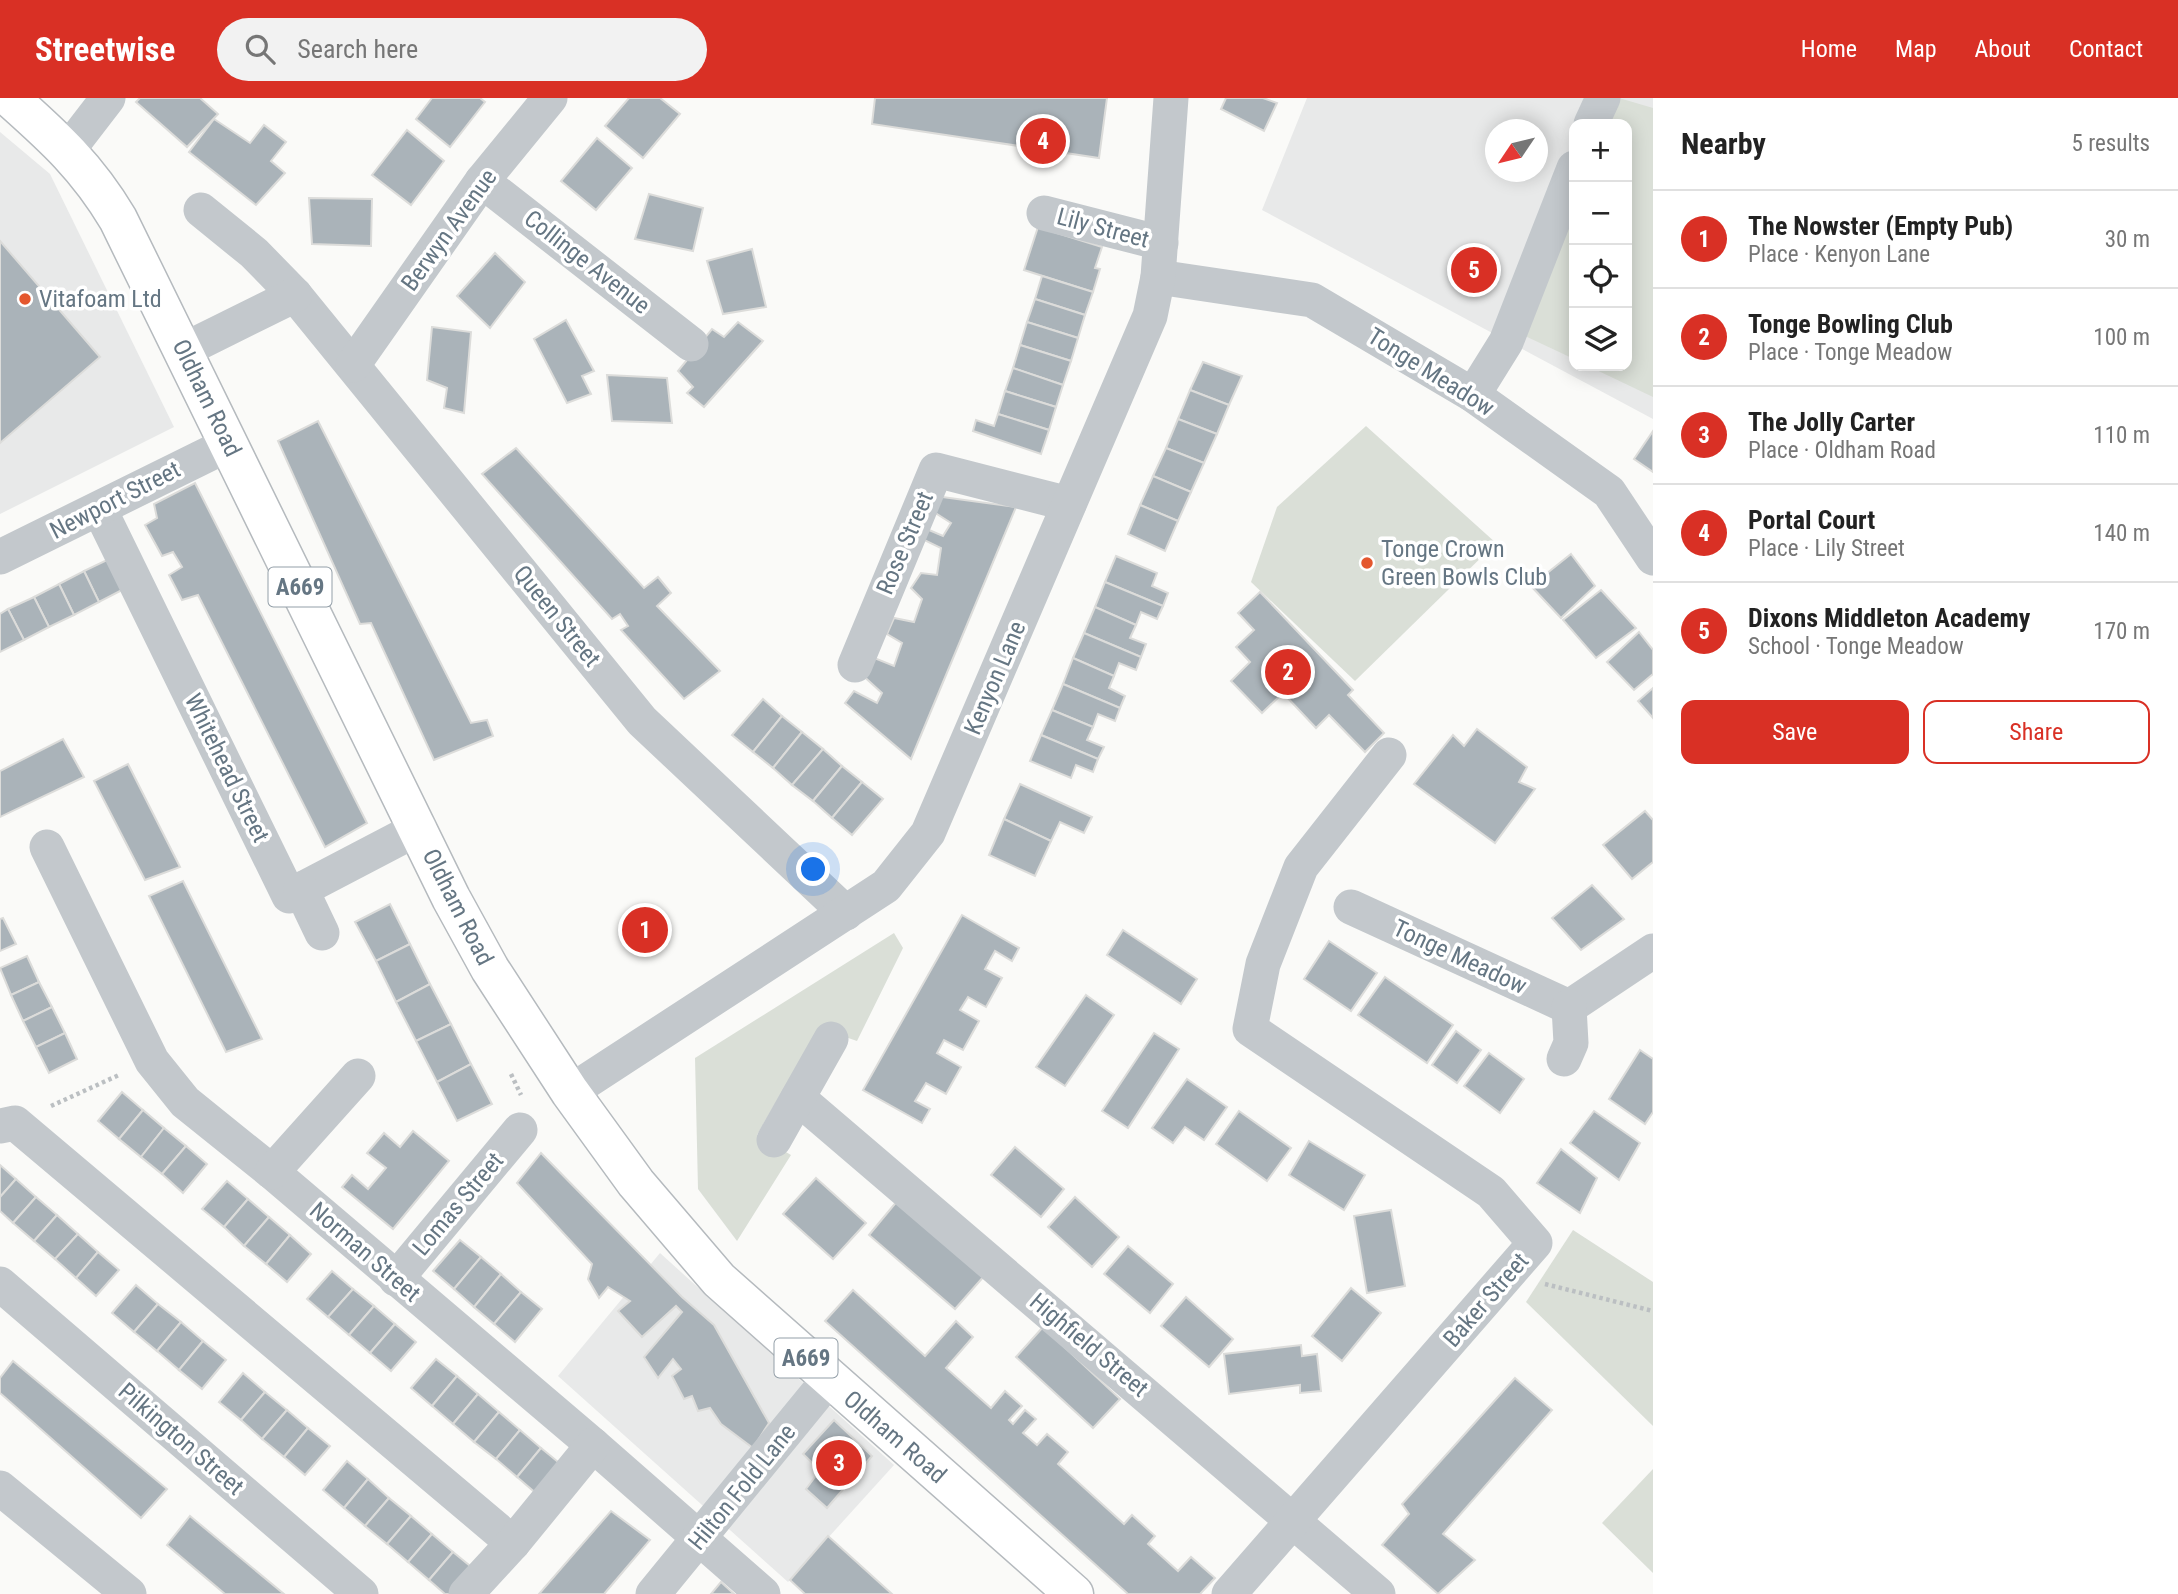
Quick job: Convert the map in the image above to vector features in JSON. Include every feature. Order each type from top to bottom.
[{"type":"main road","name":"Oldham Road","points":[[10,98],[68,150],[95,181],[118,219],[451,898],[490,969],[570,1092],[636,1183],[719,1280],[1074,1594]]},
{"type":"street","points":[[68,150],[108,98]]},
{"type":"street","name":"Berwyn Avenue","points":[[353,365],[482,181],[550,98]]},
{"type":"street","name":"Kenyon Lane","points":[[570,1092],[886,886],[928,833],[1150,316],[1159,260],[1171,98]]},
{"type":"street","points":[[1593,119],[1603,98]]},
{"type":"street","name":"Collinge Avenue","points":[[482,181],[691,344]]},
{"type":"street","points":[[1473,394],[1506,342],[1569,181]]},
{"type":"street","name":"Queen Street","points":[[201,210],[254,253],[295,295],[642,721],[845,913]]},
{"type":"street","name":"Lily Street","points":[[1044,213],[1159,260]]},
{"type":"street","name":"Tonge Meadow","points":[[1159,260],[1312,300],[1473,394],[1609,492],[1653,558]]},
{"type":"street","points":[[184,350],[295,295]]},
{"type":"street","name":"Newport Street","points":[[0,557],[100,510],[229,444]]},
{"type":"street","name":"Rose Street","points":[[855,665],[936,471],[1069,504]]},
{"type":"street","name":"Whitehead Street","points":[[100,510],[289,896],[301,889]]},
{"type":"street","name":"Baker Street","points":[[1229,1594],[1535,1243],[1491,1192],[1250,1029],[1263,964],[1301,866],[1389,755]]},
{"type":"street","points":[[323,933],[301,889],[419,828]]},
{"type":"street","name":"Norman Street","points":[[47,847],[152,1061],[185,1102],[272,1172],[593,1445],[763,1594]]},
{"type":"street","name":"Tonge Meadow","points":[[1352,907],[1569,1007]]},
{"type":"street","points":[[1564,1059],[1571,1042],[1569,1007],[1653,951]]},
{"type":"street","points":[[774,1140],[831,1038]]},
{"type":"street","points":[[272,1172],[358,1076]]},
{"type":"street","name":"Highfield Street","points":[[797,1098],[1378,1594]]},
{"type":"street","points":[[8,1124],[513,1543]]},
{"type":"street","name":"Lomas Street","points":[[396,1279],[520,1130]]},
{"type":"street","name":"Pilkington Street","points":[[0,1284],[361,1594]]},
{"type":"street","name":"Hilton Fold Lane","points":[[653,1594],[829,1380]]},
{"type":"street","points":[[466,1594],[513,1543],[593,1445]]},
{"type":"street","points":[[0,1488],[129,1594]]},
{"type":"path","points":[[8,1124],[152,1061]]},
{"type":"path","points":[[1508,1275],[1653,1311]]},
{"type":"shaded area","points":[[1307,98],[1653,98],[1653,419],[1262,210]]},
{"type":"shaded area","points":[[1619,98],[1653,108],[1653,397],[1598,371],[1632,371],[1632,119],[1610,119]]},
{"type":"shaded area","points":[[0,132],[50,174],[174,427],[0,514]]},
{"type":"shaded area","points":[[1569,221],[1569,357],[1523,335]]},
{"type":"shaded area","name":"Tonge Crown Green Bowls Club","points":[[1366,426],[1496,543],[1355,681],[1251,582],[1277,507]]},
{"type":"shaded area","points":[[894,933],[903,948],[857,1041],[819,1028],[757,1135],[791,1155],[737,1241],[698,1189],[695,1058]]},
{"type":"shaded area","points":[[1573,1230],[1653,1282],[1653,1426],[1526,1302]]},
{"type":"shaded area","points":[[660,1253],[894,1465],[788,1582],[558,1376]]},
{"type":"shaded area","points":[[1653,1469],[1653,1573],[1602,1523]]},
{"type":"building","points":[[140,98],[200,98],[218,114],[187,147],[136,102]]},
{"type":"building","points":[[432,98],[480,98],[485,102],[450,147],[416,119]]},
{"type":"building","points":[[629,98],[660,98],[680,114],[643,158],[605,126]]},
{"type":"building","points":[[875,98],[1107,98],[1099,158],[872,124]]},
{"type":"building","points":[[1226,98],[1263,98],[1277,103],[1264,131],[1221,109]]},
{"type":"building","points":[[214,119],[250,143],[264,125],[286,142],[271,161],[285,173],[256,205],[189,152]]},
{"type":"building","points":[[407,130],[444,161],[411,205],[372,175]]},
{"type":"building","points":[[597,138],[632,168],[596,210],[561,181]]},
{"type":"building","points":[[649,194],[703,208],[693,251],[635,239]]},
{"type":"building","points":[[309,198],[372,199],[371,246],[312,244]]},
{"type":"building","points":[[1038,227],[1102,247],[1095,268],[1100,269],[1093,292],[1024,270]]},
{"type":"building","name":"Vitafoam Ltd","points":[[0,241],[100,357],[0,443]]},
{"type":"building","points":[[752,249],[766,307],[723,314],[707,261]]},
{"type":"building","points":[[495,253],[525,282],[490,328],[457,296]]},
{"type":"building","points":[[1042,276],[1093,292],[1085,315],[1035,299]]},
{"type":"building","points":[[1035,299],[1085,315],[1078,338],[1027,322]]},
{"type":"building","points":[[566,320],[594,371],[582,376],[591,394],[567,403],[534,339]]},
{"type":"building","points":[[738,322],[763,341],[704,407],[687,393],[693,387],[678,371],[712,329],[724,337]]},
{"type":"building","points":[[1027,322],[1078,338],[1071,361],[1020,345]]},
{"type":"building","points":[[432,327],[471,332],[464,413],[444,408],[447,388],[427,380]]},
{"type":"building","points":[[1020,345],[1071,361],[1063,385],[1013,368]]},
{"type":"building","points":[[1203,362],[1242,376],[1229,405],[1190,390]]},
{"type":"building","points":[[1013,368],[1063,385],[1056,407],[1005,391]]},
{"type":"building","points":[[607,375],[667,378],[672,423],[612,421]]},
{"type":"building","points":[[1190,390],[1229,405],[1217,434],[1178,419]]},
{"type":"building","points":[[1005,391],[1056,407],[1049,430],[998,414]]},
{"type":"building","points":[[998,414],[1049,430],[1041,454],[973,431],[976,420],[994,426]]},
{"type":"building","points":[[1178,419],[1217,434],[1204,463],[1166,448]]},
{"type":"building","points":[[318,421],[471,723],[487,720],[493,736],[434,760],[371,623],[360,624],[278,441]]},
{"type":"building","points":[[1653,431],[1653,472],[1634,459]]},
{"type":"building","points":[[516,448],[644,588],[658,577],[671,593],[657,606],[720,671],[684,699],[621,630],[628,626],[620,614],[612,619],[482,474]]},
{"type":"building","points":[[1166,448],[1204,463],[1191,492],[1153,476]]},
{"type":"building","points":[[1153,476],[1191,492],[1178,521],[1140,505]]},
{"type":"building","points":[[195,483],[367,823],[325,847],[198,595],[182,600],[169,575],[182,567],[173,552],[162,556],[145,525],[157,518],[154,504]]},
{"type":"building","points":[[935,496],[1016,507],[911,759],[845,703],[854,691],[877,703],[882,693],[859,672],[867,655],[894,666],[902,643],[887,634],[894,618],[914,622],[922,599],[911,588],[921,573],[937,575],[941,548],[920,538],[922,527],[943,536],[951,523],[926,507]]},
{"type":"building","points":[[1140,505],[1178,521],[1165,551],[1128,534]]},
{"type":"building","points":[[1571,554],[1595,586],[1561,618],[1531,586]]},
{"type":"building","points":[[1116,556],[1157,573],[1152,586],[1168,593],[1163,606],[1105,582]]},
{"type":"building","points":[[109,559],[124,589],[99,602],[84,571]]},
{"type":"building","points":[[84,571],[99,602],[74,615],[59,584]]},
{"type":"building","points":[[1105,582],[1163,606],[1157,619],[1141,612],[1136,625],[1095,607]]},
{"type":"building","points":[[59,584],[74,615],[49,627],[34,597]]},
{"type":"building","points":[[1601,590],[1636,628],[1596,658],[1563,620]]},
{"type":"building","points":[[1260,592],[1353,690],[1348,695],[1384,733],[1365,752],[1329,715],[1316,728],[1283,693],[1262,713],[1231,681],[1250,662],[1236,647],[1254,630],[1238,613]]},
{"type":"building","points":[[34,597],[49,627],[24,640],[8,609]]},
{"type":"building","points":[[1095,607],[1136,625],[1130,638],[1146,644],[1141,657],[1084,633]]},
{"type":"building","points":[[8,609],[24,640],[0,652],[0,614]]},
{"type":"building","points":[[1639,632],[1653,650],[1653,674],[1634,690],[1607,662]]},
{"type":"building","points":[[1084,633],[1141,657],[1136,670],[1119,663],[1114,676],[1073,658]]},
{"type":"building","points":[[1073,658],[1114,676],[1109,688],[1125,696],[1120,708],[1063,684]]},
{"type":"building","points":[[1063,684],[1120,708],[1115,721],[1098,714],[1093,727],[1052,710]]},
{"type":"building","points":[[1653,688],[1653,718],[1638,701]]},
{"type":"building","points":[[763,699],[782,716],[753,752],[732,735]]},
{"type":"building","points":[[1052,710],[1093,727],[1087,740],[1104,747],[1098,759],[1041,735]]},
{"type":"building","points":[[782,716],[802,732],[773,768],[753,752]]},
{"type":"building","points":[[1477,729],[1527,767],[1519,782],[1535,789],[1495,843],[1414,784],[1453,735],[1464,746]]},
{"type":"building","points":[[802,732],[823,749],[792,785],[773,768]]},
{"type":"building","points":[[1041,735],[1098,759],[1093,772],[1076,765],[1071,778],[1030,761]]},
{"type":"building","points":[[63,739],[84,777],[0,817],[0,771]]},
{"type":"building","points":[[823,749],[842,766],[813,801],[792,785]]},
{"type":"building","points":[[128,764],[180,867],[145,880],[94,781]]},
{"type":"building","points":[[842,766],[862,782],[832,818],[813,801]]},
{"type":"building","points":[[862,782],[883,799],[852,835],[832,818]]},
{"type":"building","points":[[1020,784],[1092,817],[1084,833],[1060,822],[1051,841],[1004,819]]},
{"type":"building","points":[[1645,811],[1653,820],[1653,862],[1632,879],[1603,845]]},
{"type":"building","points":[[1004,819],[1051,841],[1035,876],[989,855]]},
{"type":"building","points":[[183,881],[262,1039],[226,1052],[149,896]]},
{"type":"building","points":[[1592,885],[1624,919],[1581,950],[1552,918]]},
{"type":"building","points":[[390,904],[410,944],[376,961],[355,922]]},
{"type":"building","points":[[962,915],[1019,948],[1012,961],[995,951],[985,969],[1002,978],[986,1007],[968,997],[960,1010],[979,1021],[963,1050],[944,1040],[937,1053],[961,1067],[946,1094],[926,1083],[915,1101],[930,1109],[922,1123],[863,1090]]},
{"type":"building","points":[[3,918],[16,944],[0,951],[0,919]]},
{"type":"building","points":[[1123,930],[1197,979],[1181,1004],[1107,955]]},
{"type":"building","points":[[1329,941],[1377,973],[1351,1011],[1304,979]]},
{"type":"building","points":[[410,944],[430,984],[396,1002],[376,961]]},
{"type":"building","points":[[27,956],[39,982],[11,995],[0,968]]},
{"type":"building","points":[[1385,977],[1453,1025],[1427,1063],[1358,1015]]},
{"type":"building","points":[[39,982],[52,1007],[23,1021],[11,995]]},
{"type":"building","points":[[430,984],[451,1024],[416,1041],[396,1002]]},
{"type":"building","points":[[1086,995],[1114,1015],[1065,1086],[1036,1067]]},
{"type":"building","points":[[52,1007],[65,1033],[36,1047],[23,1021]]},
{"type":"building","points":[[451,1024],[471,1064],[437,1082],[416,1041]]},
{"type":"building","points":[[1456,1031],[1481,1050],[1457,1083],[1432,1065]]},
{"type":"building","points":[[65,1033],[77,1059],[49,1073],[36,1047]]},
{"type":"building","points":[[1154,1033],[1179,1049],[1128,1128],[1102,1111]]},
{"type":"building","points":[[1640,1050],[1653,1059],[1653,1112],[1645,1124],[1609,1099]]},
{"type":"building","points":[[1489,1053],[1524,1079],[1500,1113],[1464,1086]]},
{"type":"building","points":[[471,1064],[492,1104],[457,1121],[437,1082]]},
{"type":"building","points":[[1187,1079],[1227,1107],[1204,1140],[1185,1127],[1173,1143],[1152,1128]]},
{"type":"building","points":[[122,1092],[143,1110],[119,1139],[98,1121]]},
{"type":"building","points":[[143,1110],[164,1128],[141,1157],[119,1139]]},
{"type":"building","points":[[1239,1111],[1291,1148],[1267,1181],[1216,1144]]},
{"type":"building","points":[[1594,1111],[1640,1143],[1619,1180],[1570,1143]]},
{"type":"building","points":[[164,1128],[186,1146],[162,1174],[141,1157]]},
{"type":"building","points":[[413,1131],[449,1161],[393,1229],[342,1187],[352,1175],[368,1189],[386,1168],[367,1153],[384,1133],[400,1147]]},
{"type":"building","points":[[1309,1141],[1365,1175],[1344,1210],[1289,1175]]},
{"type":"building","points":[[186,1146],[207,1164],[183,1193],[162,1174]]},
{"type":"building","points":[[1015,1147],[1064,1189],[1041,1217],[991,1175]]},
{"type":"building","points":[[1561,1149],[1597,1178],[1580,1213],[1537,1183]]},
{"type":"building","points":[[541,1153],[682,1297],[714,1325],[769,1423],[753,1448],[721,1424],[710,1408],[698,1411],[692,1396],[684,1399],[672,1376],[681,1369],[673,1359],[658,1378],[644,1357],[682,1312],[676,1306],[642,1337],[618,1311],[630,1301],[608,1287],[599,1298],[588,1279],[592,1264],[517,1183]]},
{"type":"building","points":[[0,1165],[16,1179],[0,1197]]},
{"type":"building","points":[[816,1178],[866,1223],[833,1259],[783,1214]]},
{"type":"building","points":[[16,1179],[36,1197],[13,1223],[0,1211],[0,1197]]},
{"type":"building","points":[[227,1181],[248,1199],[224,1227],[202,1209]]},
{"type":"building","points":[[36,1197],[57,1215],[34,1241],[13,1223]]},
{"type":"building","points":[[1075,1197],[1119,1237],[1092,1267],[1048,1227]]},
{"type":"building","points":[[248,1199],[269,1217],[244,1246],[224,1227]]},
{"type":"building","points":[[898,1200],[985,1275],[955,1309],[869,1235]]},
{"type":"building","points":[[1391,1210],[1405,1286],[1367,1293],[1354,1216]]},
{"type":"building","points":[[57,1215],[78,1234],[55,1259],[34,1241]]},
{"type":"building","points":[[269,1217],[290,1235],[266,1264],[244,1246]]},
{"type":"building","points":[[78,1234],[98,1252],[76,1278],[55,1259]]},
{"type":"building","points":[[290,1235],[311,1254],[287,1282],[266,1264]]},
{"type":"building","points":[[460,1240],[481,1257],[454,1289],[433,1271]]},
{"type":"building","points":[[1128,1246],[1173,1284],[1150,1313],[1104,1274]]},
{"type":"building","points":[[98,1252],[119,1270],[96,1296],[76,1278]]},
{"type":"building","points":[[481,1257],[501,1274],[474,1307],[454,1289]]},
{"type":"building","points":[[332,1271],[353,1289],[328,1317],[307,1299]]},
{"type":"building","points":[[501,1274],[521,1292],[494,1324],[474,1307]]},
{"type":"building","points":[[136,1285],[158,1304],[134,1332],[112,1313]]},
{"type":"building","points":[[1351,1288],[1381,1313],[1342,1361],[1312,1336]]},
{"type":"building","points":[[353,1289],[374,1306],[349,1335],[328,1317]]},
{"type":"building","points":[[853,1290],[925,1356],[956,1321],[973,1337],[946,1368],[991,1408],[1005,1391],[1022,1406],[1009,1420],[1013,1424],[1025,1410],[1036,1419],[1023,1433],[1037,1445],[1047,1434],[1068,1452],[1058,1464],[1124,1524],[1132,1515],[1155,1536],[1148,1544],[1178,1571],[1191,1557],[1215,1578],[1200,1594],[1128,1594],[825,1321]]},
{"type":"building","points":[[521,1292],[542,1309],[515,1342],[494,1324]]},
{"type":"building","points":[[1186,1297],[1233,1339],[1209,1367],[1161,1326]]},
{"type":"building","points":[[158,1304],[181,1322],[157,1351],[134,1332]]},
{"type":"building","points":[[374,1306],[395,1324],[370,1353],[349,1335]]},
{"type":"building","points":[[181,1322],[203,1341],[179,1370],[157,1351]]},
{"type":"building","points":[[395,1324],[416,1342],[391,1371],[370,1353]]},
{"type":"building","points":[[1043,1327],[1120,1399],[1093,1428],[1016,1357]]},
{"type":"building","points":[[203,1341],[226,1360],[202,1389],[179,1370]]},
{"type":"building","points":[[1301,1345],[1302,1356],[1317,1354],[1321,1391],[1300,1393],[1300,1385],[1229,1394],[1224,1354]]},
{"type":"building","points":[[436,1359],[457,1376],[432,1406],[411,1388]]},
{"type":"building","points":[[13,1361],[167,1489],[141,1518],[0,1393],[0,1378]]},
{"type":"building","points":[[243,1373],[265,1392],[241,1420],[219,1402]]},
{"type":"building","points":[[457,1376],[478,1394],[453,1424],[432,1406]]},
{"type":"building","points":[[1515,1378],[1552,1410],[1443,1534],[1475,1560],[1438,1594],[1382,1545],[1409,1514],[1402,1504]]},
{"type":"building","points":[[265,1392],[287,1410],[262,1439],[241,1420]]},
{"type":"building","points":[[478,1394],[499,1412],[474,1442],[453,1424]]},
{"type":"building","points":[[287,1410],[308,1428],[284,1457],[262,1439]]},
{"type":"building","points":[[499,1412],[520,1430],[496,1459],[474,1442]]},
{"type":"building","points":[[834,1420],[872,1456],[827,1508],[806,1489],[820,1470],[803,1454]]},
{"type":"building","points":[[308,1428],[330,1446],[305,1475],[284,1457]]},
{"type":"building","points":[[520,1430],[541,1448],[517,1477],[496,1459]]},
{"type":"building","points":[[541,1448],[563,1466],[538,1495],[517,1477]]},
{"type":"building","points":[[347,1461],[368,1479],[344,1508],[323,1490]]},
{"type":"building","points":[[368,1479],[389,1498],[365,1526],[344,1508]]},
{"type":"building","points":[[389,1498],[411,1516],[387,1544],[365,1526]]},
{"type":"building","points":[[611,1511],[650,1540],[604,1594],[539,1594]]},
{"type":"building","points":[[190,1516],[284,1594],[225,1594],[167,1545]]},
{"type":"building","points":[[411,1516],[432,1534],[408,1562],[387,1544]]},
{"type":"building","points":[[432,1534],[453,1552],[429,1580],[408,1562]]},
{"type":"building","points":[[828,1536],[892,1594],[805,1594],[790,1580]]},
{"type":"building","points":[[453,1552],[475,1570],[455,1594],[445,1594],[429,1580]]},
{"type":"building","points":[[721,1582],[734,1594],[711,1594]]},
{"type":"place","name":"Portal Court","points":[[1043,141]]},
{"type":"place","name":"Dixons Middleton Academy","points":[[1474,270]]},
{"type":"place","name":"Vitafoam Ltd","points":[[25,299]]},
{"type":"place","name":"Tonge Crown Green Bowls Club","points":[[1367,563]]},
{"type":"place","name":"Tonge Bowling Club","points":[[1288,672]]},
{"type":"place","name":"The Nowster (Empty Pub)","points":[[645,930]]},
{"type":"place","name":"The Jolly Carter","points":[[839,1463]]}]
